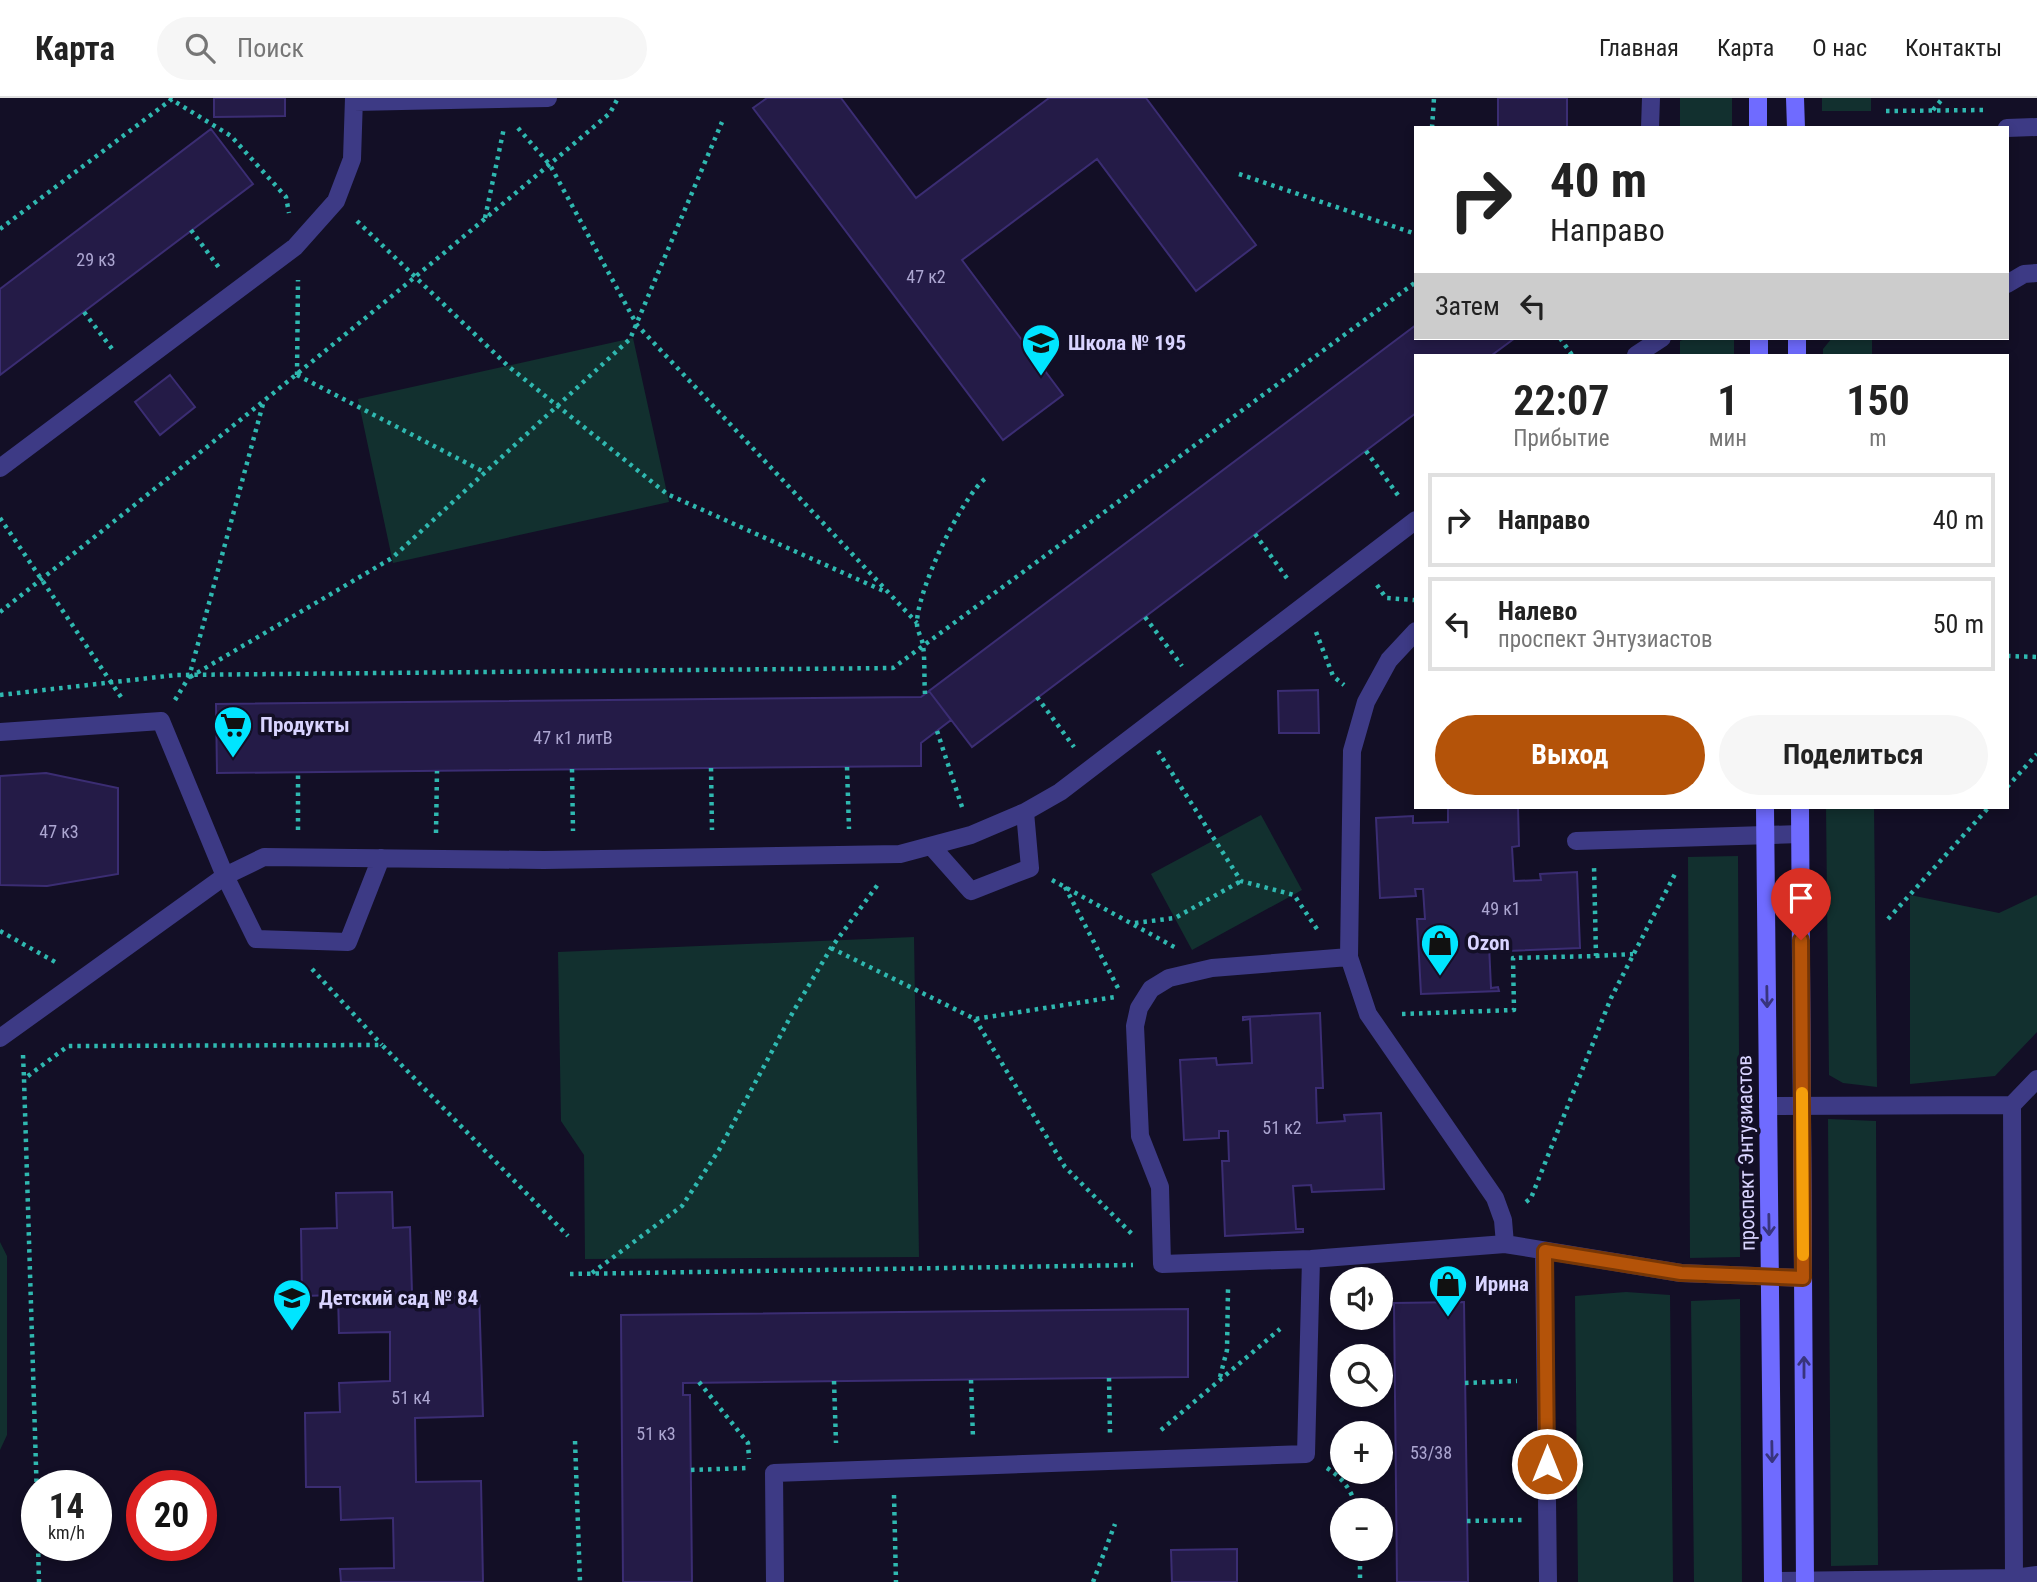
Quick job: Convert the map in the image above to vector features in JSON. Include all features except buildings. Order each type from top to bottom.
[{"type":"street","points":[[1758,98],[1758,126]]},
{"type":"street","points":[[1795,98],[1796,126]]},
{"type":"street","name":"проспект Энтузиастов","points":[[1765,809],[1773,1582]]},
{"type":"street","points":[[1800,809],[1805,1582]]},
{"type":"lane","points":[[0,468],[296,247],[336,201],[352,159],[354,100],[501,107],[548,98]]},
{"type":"lane","points":[[1650,126],[1651,98]]},
{"type":"lane","points":[[2009,128],[2037,127]]},
{"type":"lane","points":[[2009,283],[2024,274],[2037,273]]},
{"type":"lane","points":[[1637,354],[1657,340]]},
{"type":"lane","points":[[0,1038],[225,876],[264,857],[573,860],[900,854],[971,835],[1025,812],[1090,769],[1359,562],[1412,514]]},
{"type":"lane","points":[[1414,633],[1389,660],[1366,702],[1352,751],[1343,958],[1368,1014],[1495,1198],[1503,1220],[1504,1244]]},
{"type":"lane","points":[[0,732],[161,721],[225,876],[257,939],[348,942],[382,858]]},
{"type":"lane","points":[[933,847],[971,891],[1030,868],[1025,812]]},
{"type":"lane","points":[[1576,841],[1800,834]]},
{"type":"lane","points":[[1343,958],[1212,968],[1169,978],[1151,989],[1139,1008],[1135,1026],[1140,1136],[1160,1187],[1162,1264],[1228,1264],[1504,1244],[1681,1273],[1803,1278]]},
{"type":"lane","points":[[2014,1578],[2012,1105],[2037,1079]]},
{"type":"lane","points":[[1768,1106],[2012,1105]]},
{"type":"lane","points":[[1545,1251],[1548,1582]]},
{"type":"lane","points":[[775,1582],[774,1473],[1306,1454],[1311,1259]]},
{"type":"lane","points":[[1773,1582],[2014,1578],[2037,1575]]},
{"type":"path","points":[[0,611],[263,403],[485,219],[610,113],[618,98]]},
{"type":"path","points":[[1432,126],[1434,98]]},
{"type":"path","points":[[1932,110],[1944,98]]},
{"type":"path","points":[[0,229],[171,99],[231,136],[286,197],[296,247],[297,375]]},
{"type":"path","points":[[501,107],[550,165],[637,325],[917,622]]},
{"type":"path","points":[[485,219],[495,184],[501,107]]},
{"type":"path","points":[[1885,111],[1994,110]]},
{"type":"path","points":[[189,677],[392,558],[630,339],[722,122]]},
{"type":"path","points":[[1239,174],[1414,233]]},
{"type":"path","points":[[336,201],[508,366],[667,494],[886,592]]},
{"type":"path","points":[[191,230],[237,290]]},
{"type":"path","points":[[0,695],[176,675],[189,677],[893,668],[1414,283]]},
{"type":"path","points":[[84,312],[129,371]]},
{"type":"path","points":[[297,375],[484,472]]},
{"type":"path","points":[[161,721],[189,677],[263,403]]},
{"type":"path","points":[[1366,451],[1412,514]]},
{"type":"path","points":[[925,694],[923,646],[917,622],[929,578],[950,527],[975,487],[986,478]]},
{"type":"path","points":[[0,518],[139,724]]},
{"type":"path","points":[[1359,562],[1386,598],[1414,601]]},
{"type":"path","points":[[1145,617],[1199,687]]},
{"type":"path","points":[[2009,656],[2037,657]]},
{"type":"path","points":[[1037,697],[1090,769]]},
{"type":"path","points":[[1144,729],[1241,881],[1294,895],[1343,958]]},
{"type":"path","points":[[937,731],[971,835]]},
{"type":"path","points":[[2009,785],[2037,754]]},
{"type":"path","points":[[847,767],[849,855]]},
{"type":"path","points":[[711,768],[712,857]]},
{"type":"path","points":[[572,769],[573,860]]},
{"type":"path","points":[[436,859],[437,771]]},
{"type":"path","points":[[298,772],[298,857]]},
{"type":"path","points":[[1888,919],[1987,809]]},
{"type":"path","points":[[1576,841],[1576,866],[1594,866],[1596,956]]},
{"type":"path","points":[[590,1274],[682,1206],[719,1150],[793,1012],[831,948],[900,854]]},
{"type":"path","points":[[1030,868],[1212,968]]},
{"type":"path","points":[[1503,1220],[1531,1198],[1611,998],[1675,874]]},
{"type":"path","points":[[1134,923],[1175,918],[1241,881]]},
{"type":"path","points":[[975,1019],[1123,996],[1064,886]]},
{"type":"path","points":[[0,931],[85,979]]},
{"type":"path","points":[[286,940],[382,1045],[568,1237]]},
{"type":"path","points":[[831,948],[975,1019],[1065,1167],[1162,1264]]},
{"type":"path","points":[[1368,1014],[1514,1010],[1513,958],[1633,954]]},
{"type":"path","points":[[36,1470],[24,1079],[68,1046],[382,1045]]},
{"type":"path","points":[[570,1274],[1162,1264]]},
{"type":"path","points":[[1220,1377],[1227,1350],[1228,1264]]},
{"type":"path","points":[[1119,1459],[1310,1304]]},
{"type":"path","points":[[1109,1378],[1119,1459]]},
{"type":"path","points":[[971,1380],[974,1465]]},
{"type":"path","points":[[834,1381],[837,1471]]},
{"type":"path","points":[[1465,1383],[1546,1381]]},
{"type":"path","points":[[699,1382],[748,1443],[749,1480]]},
{"type":"path","points":[[575,1441],[580,1582]]},
{"type":"path","points":[[1306,1454],[1341,1477],[1354,1498]]},
{"type":"path","points":[[691,1470],[749,1468]]},
{"type":"path","points":[[893,1468],[896,1582]]},
{"type":"path","points":[[1467,1521],[1548,1519]]},
{"type":"path","points":[[1093,1582],[1115,1524]]},
{"type":"path","points":[[38,1561],[39,1582]]},
{"type":"path","points":[[1360,1561],[1360,1582]]},
{"type":"green space","points":[[1680,98],[1732,98],[1732,126],[1680,126]]},
{"type":"green space","points":[[1822,98],[1871,98],[1871,111],[1822,111]]},
{"type":"green space","points":[[633,338],[669,502],[393,563],[358,399]]},
{"type":"green space","points":[[1734,340],[1734,354],[1680,354],[1680,341]]},
{"type":"green space","points":[[1830,340],[1872,340],[1872,354],[1823,354],[1823,349]]},
{"type":"green space","points":[[1826,809],[1874,809],[1877,1087],[1843,1083],[1829,1075]]},
{"type":"green space","points":[[1261,815],[1302,890],[1192,950],[1151,874]]},
{"type":"green space","points":[[1738,856],[1740,1257],[1690,1258],[1688,857]]},
{"type":"green space","points":[[1910,895],[1999,913],[2037,895],[2037,1032],[1995,1076],[1910,1084]]},
{"type":"green space","points":[[914,937],[919,1257],[585,1259],[584,1155],[561,1121],[558,952]]},
{"type":"green space","points":[[1828,1119],[1876,1121],[1878,1565],[1831,1566]]},
{"type":"green space","points":[[0,1242],[7,1256],[7,1435],[0,1450]]},
{"type":"green space","points":[[1626,1292],[1670,1295],[1673,1582],[1578,1582],[1575,1296]]},
{"type":"green space","points":[[1740,1299],[1742,1582],[1694,1582],[1691,1301]]},
{"type":"slow traffic","points":[[1802,1093],[1803,1255]]},
{"type":"place","name":"Школа № 195","points":[[1041,377]]},
{"type":"place","name":"Продукты","points":[[233,759]]},
{"type":"place","name":"Ozon","points":[[1440,977]]},
{"type":"place","name":"Ирина","points":[[1448,1318]]},
{"type":"place","name":"Детский сад № 84","points":[[292,1332]]},
{"type":"route","points":[[1547,1464],[1545,1251],[1681,1273],[1803,1278],[1801,940]]}]
